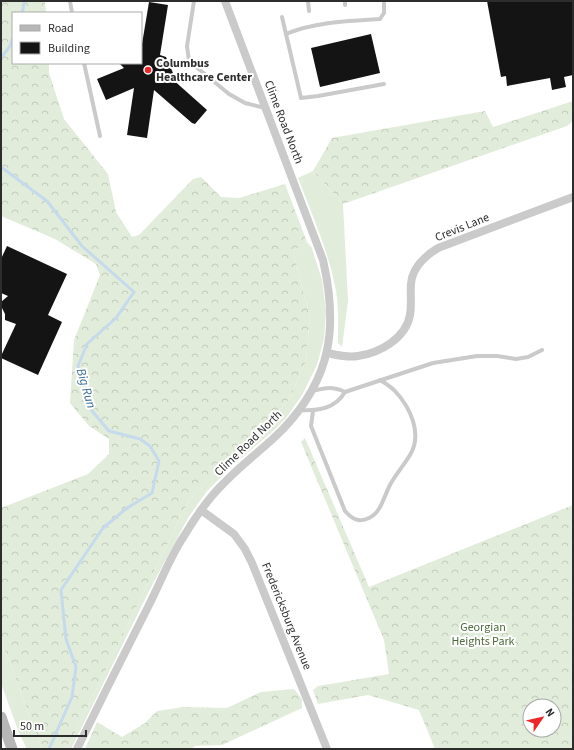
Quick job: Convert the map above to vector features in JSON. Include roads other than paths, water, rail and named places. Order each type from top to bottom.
[{"type":"main road","points":[[1,717],[12,747]]},
{"type":"street","name":"Clime Road North","points":[[77,749],[183,537],[212,495],[226,480],[284,428],[299,410],[320,375],[327,353],[331,312],[323,260],[225,1]]},
{"type":"street","name":"Crevis Lane","points":[[327,353],[344,356],[358,356],[374,351],[391,343],[400,336],[406,327],[410,316],[411,282],[420,262],[428,254],[438,248],[573,197]]},
{"type":"street","name":"Fredericksburg Avenue","points":[[201,510],[234,534],[245,549],[327,749]]},
{"type":"lane","points":[[70,1],[72,12]]},
{"type":"lane","points":[[194,1],[187,46],[189,61],[229,94],[245,103],[266,108]]},
{"type":"lane","points":[[308,1],[310,10]]},
{"type":"lane","points":[[286,34],[300,29],[333,23],[380,19],[384,13],[384,3]]},
{"type":"lane","points":[[282,16],[301,98],[384,84]]},
{"type":"lane","points":[[84,64],[100,136]]},
{"type":"lane","points":[[299,410],[313,411],[325,408],[341,398],[345,392],[433,363],[477,356],[497,356],[516,359],[528,357],[542,350]]},
{"type":"lane","points":[[313,411],[311,426],[345,511],[352,519],[360,521],[370,518],[377,511],[397,472],[411,454],[415,443],[413,418],[394,390],[380,380]]},
{"type":"lane","points":[[311,391],[327,387],[336,388],[345,392]]},
{"type":"waterway","name":"Big Run","points":[[22,12],[25,1]]},
{"type":"waterway","name":"Big Run","points":[[1,58],[10,46],[12,40]]},
{"type":"waterway","name":"Big Run","points":[[1,167],[47,201],[82,246],[134,292],[116,318],[87,344],[78,366],[92,411],[109,431],[140,439],[150,446],[159,461],[152,493],[127,508],[103,528],[61,590],[66,639],[76,667],[72,697],[49,749]]},
{"type":"place","name":"Columbus Healthcare Center","points":[[148,70]]},
{"type":"park label","name":"Georgian Heights Park","points":[[483,634]]}]
